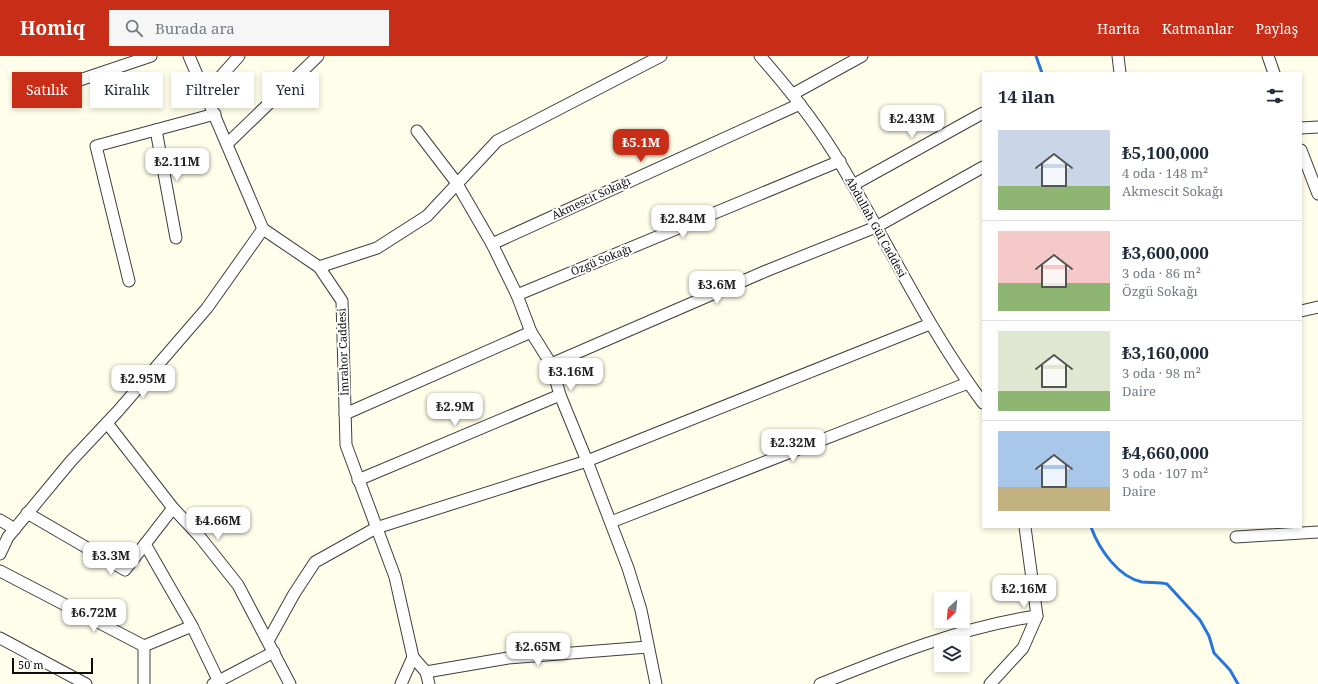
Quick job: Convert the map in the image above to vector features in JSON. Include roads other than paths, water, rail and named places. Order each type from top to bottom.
[{"type":"street","points":[[82,79],[151,56]]},
{"type":"street","points":[[189,56],[196,72]]},
{"type":"street","points":[[225,72],[239,56]]},
{"type":"street","points":[[227,144],[318,56]]},
{"type":"street","points":[[319,267],[377,248],[427,216],[456,182],[497,141],[661,56]]},
{"type":"street","name":"Abdullah Gül Caddesi","points":[[760,56],[793,94],[840,162],[930,324],[968,383],[982,402]]},
{"type":"street","points":[[793,94],[862,56]]},
{"type":"street","points":[[1118,56],[1120,72]]},
{"type":"street","points":[[1268,56],[1274,72]]},
{"type":"street","name":"Akmescit Sokağı","points":[[492,244],[800,104]]},
{"type":"street","points":[[0,554],[8,537],[71,461],[107,423],[207,308],[263,229],[212,108]]},
{"type":"street","points":[[129,282],[96,146],[215,114]]},
{"type":"street","points":[[852,185],[982,114]]},
{"type":"street","points":[[1302,128],[1318,127]]},
{"type":"street","points":[[156,130],[176,238]]},
{"type":"street","points":[[417,132],[456,182],[492,244],[517,295],[531,332],[551,364],[560,395],[588,461],[611,522],[641,610],[656,684]]},
{"type":"street","points":[[1302,153],[1318,194]]},
{"type":"street","name":"Özgü Sokağı","points":[[517,295],[840,162]]},
{"type":"street","points":[[551,364],[766,271],[876,227],[982,168]]},
{"type":"street","name":"İmrahor Caddesi","points":[[263,229],[319,267],[342,301],[346,445],[395,577],[408,628],[413,657]]},
{"type":"street","points":[[1302,311],[1318,307]]},
{"type":"street","points":[[268,640],[294,594],[315,562],[376,528],[588,461],[930,324]]},
{"type":"street","points":[[345,414],[531,332]]},
{"type":"street","points":[[611,522],[968,383]]},
{"type":"street","points":[[358,480],[560,395]]},
{"type":"street","points":[[107,423],[173,508],[200,537],[238,585],[290,684]]},
{"type":"street","points":[[27,514],[125,570],[173,508]]},
{"type":"street","points":[[0,520],[15,529]]},
{"type":"street","points":[[990,684],[1023,648],[1037,616],[1025,528]]},
{"type":"street","points":[[1236,537],[1318,532]]},
{"type":"street","points":[[145,544],[192,626],[217,683],[274,652]]},
{"type":"street","points":[[0,571],[144,646]]},
{"type":"street","points":[[820,684],[880,660],[988,625],[1037,616]]},
{"type":"street","points":[[144,646],[192,626]]},
{"type":"street","points":[[0,638],[86,684]]},
{"type":"street","points":[[144,646],[144,684]]},
{"type":"street","points":[[426,672],[508,658],[648,647]]},
{"type":"street","points":[[401,684],[413,657],[426,672],[429,684]]},
{"type":"waterway","points":[[1036,56],[1042,72]]},
{"type":"waterway","points":[[1092,528],[1104,553],[1110,561],[1125,574],[1142,582],[1167,584],[1200,620],[1209,636],[1214,653],[1230,670],[1238,684]]}]
